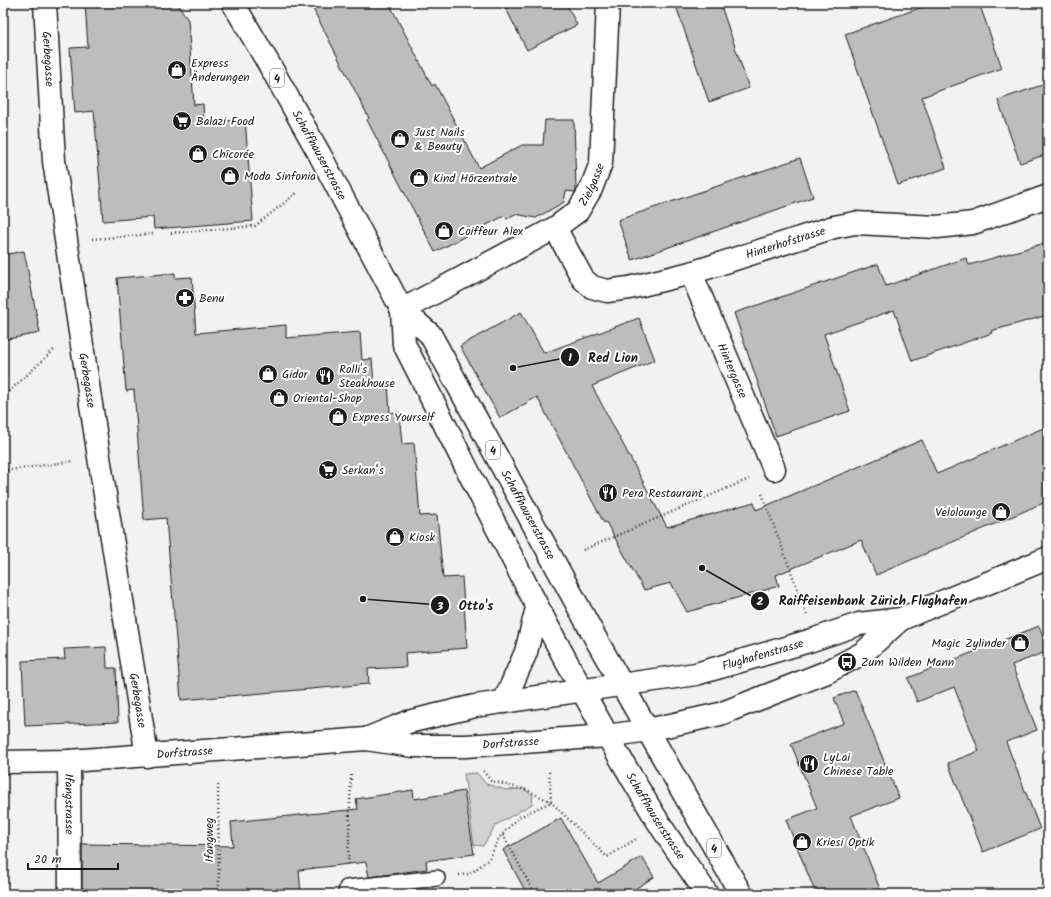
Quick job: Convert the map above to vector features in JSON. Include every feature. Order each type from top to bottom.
[{"type":"main road","name":"Gerbegasse","points":[[45,3],[54,161],[99,457],[147,756]]},
{"type":"main road","name":"Schaffhauserstrasse","points":[[233,3],[316,148],[402,310],[430,334],[597,641],[741,894]]},
{"type":"main road","name":"Zielgasse","points":[[402,310],[555,228],[578,211],[591,189],[601,163],[608,3]]},
{"type":"main road","name":"Hinterhofstrasse","points":[[555,228],[583,279],[592,287],[607,291],[629,288],[691,273],[834,227],[855,223],[937,226],[973,223],[1048,196]]},
{"type":"main road","name":"Hintergasse","points":[[691,273],[765,473]]},
{"type":"main road","name":"Schaffhauserstrasse","points":[[402,310],[404,344],[537,608],[607,736],[651,811],[707,894]]},
{"type":"main road","name":"Flughafenstrasse","points":[[622,685],[696,674],[809,641],[859,624],[901,619],[1048,558]]},
{"type":"main road","points":[[504,702],[526,652],[537,608]]},
{"type":"main road","name":"Flughafenstrasse","points":[[648,730],[720,714],[827,672],[863,653],[901,619]]},
{"type":"main road","points":[[582,691],[622,685]]},
{"type":"main road","name":"Dorfstrasse","points":[[366,739],[408,722],[475,706],[582,691]]},
{"type":"main road","points":[[607,736],[648,730]]},
{"type":"main road","name":"Dorfstrasse","points":[[3,762],[69,761],[366,739],[412,746],[466,746],[607,736]]},
{"type":"main road","name":"Ifangstrasse","points":[[69,761],[70,894]]},
{"type":"lane","points":[[346,891],[437,878]]},
{"type":"path","points":[[171,233],[255,226],[298,192]]},
{"type":"path","points":[[66,241],[154,234]]},
{"type":"path","points":[[3,397],[79,327]]},
{"type":"path","points":[[3,471],[99,457]]},
{"type":"path","points":[[583,550],[765,473],[807,615]]},
{"type":"path","points":[[1042,593],[1048,608]]},
{"type":"path","points":[[479,767],[491,782],[527,790],[551,802],[607,858],[636,839]]},
{"type":"path","points":[[549,769],[551,802]]},
{"type":"path","points":[[346,891],[351,775]]},
{"type":"path","name":"Ifangweg","points":[[218,785],[218,894]]},
{"type":"path","points":[[437,878],[470,874],[489,859],[499,838],[519,817],[551,802]]},
{"type":"path","points":[[503,835],[535,894]]},
{"type":"shaded area","points":[[477,773],[486,784],[506,790],[524,789],[533,795],[532,804],[496,825],[483,846],[474,845],[464,774]]},
{"type":"building","points":[[85,3],[177,3],[188,20],[194,105],[203,104],[204,123],[245,119],[253,221],[154,229],[153,217],[103,221],[94,111],[75,113],[70,48],[88,47]]},
{"type":"building","points":[[310,3],[389,3],[432,86],[435,84],[479,168],[522,145],[543,145],[545,120],[574,120],[575,192],[566,191],[564,202],[536,218],[515,214],[507,219],[504,216],[435,252],[367,120],[369,118]]},
{"type":"building","points":[[503,3],[566,3],[577,25],[527,50]]},
{"type":"building","points":[[675,3],[720,3],[749,88],[709,102]]},
{"type":"building","points":[[934,3],[979,3],[1002,68],[922,97],[946,168],[898,185],[845,34]]},
{"type":"building","points":[[1048,83],[1048,154],[1020,163],[998,100]]},
{"type":"building","points":[[800,158],[813,197],[632,260],[618,220]]},
{"type":"building","points":[[1048,242],[1048,315],[991,331],[992,333],[912,361],[894,310],[824,334],[850,411],[776,436],[734,313],[878,264],[886,286],[966,258],[969,265]]},
{"type":"building","points":[[24,251],[40,333],[3,340],[3,255]]},
{"type":"building","points":[[175,273],[175,278],[192,277],[196,333],[286,325],[286,338],[360,332],[362,360],[372,359],[374,384],[388,383],[390,413],[399,412],[402,444],[414,443],[420,516],[437,515],[443,578],[462,577],[467,648],[405,653],[406,667],[368,669],[369,684],[181,700],[166,518],[144,520],[134,390],[126,391],[117,278]]},
{"type":"building","points":[[521,312],[544,353],[639,318],[655,360],[592,386],[667,527],[754,502],[756,510],[922,440],[937,474],[1048,426],[1048,501],[876,575],[861,540],[776,575],[779,586],[687,612],[671,583],[644,590],[606,522],[604,523],[537,397],[500,418],[460,346]]},
{"type":"building","points":[[1039,626],[1048,651],[1012,665],[1037,730],[1006,742],[1040,829],[983,852],[948,763],[979,751],[954,687],[917,702],[908,678]]},
{"type":"building","points":[[106,647],[107,668],[116,668],[118,722],[25,726],[22,661],[65,659],[64,649]]},
{"type":"building","points":[[855,690],[899,798],[851,816],[882,894],[816,894],[786,820],[817,808],[791,744],[844,723],[834,698]]},
{"type":"building","points":[[413,790],[414,799],[464,791],[474,854],[426,861],[427,869],[369,877],[366,862],[299,870],[301,894],[82,894],[82,844],[233,846],[231,822],[358,809],[356,799]]},
{"type":"building","points":[[561,818],[598,883],[642,857],[654,877],[627,894],[527,894],[503,850]]},
{"type":"place","name":"Express Änderungen","points":[[177,70]]},
{"type":"place","name":"Balazi Food","points":[[182,121]]},
{"type":"place","name":"Just Nails & Beauty","points":[[400,139]]},
{"type":"place","name":"Chîcorée","points":[[198,154]]},
{"type":"place","name":"Moda Sinfonia","points":[[230,176]]},
{"type":"place","name":"Kind Hörzentrale","points":[[419,178]]},
{"type":"place","name":"Coiffeur Alex","points":[[444,231]]},
{"type":"place","name":"Benu","points":[[185,298]]},
{"type":"place","name":"Red Lion","points":[[513,368]]},
{"type":"place","name":"Gidor","points":[[268,374]]},
{"type":"place","name":"Rolli's Steakhouse","points":[[325,376]]},
{"type":"place","name":"Oriental-Shop","points":[[279,398]]},
{"type":"place","name":"Express Yourself","points":[[338,417]]},
{"type":"place","name":"Serkan‘s","points":[[328,470]]},
{"type":"place","name":"Pera Restaurant","points":[[608,493]]},
{"type":"place","name":"Velolounge","points":[[1001,512]]},
{"type":"place","name":"Kiosk","points":[[395,537]]},
{"type":"place","name":"Raiffeisenbank Zürich Flughafen","points":[[702,568]]},
{"type":"place","name":"Otto's","points":[[363,599]]},
{"type":"place","name":"Magic Zylinder","points":[[1020,643]]},
{"type":"place","name":"Zum Wilden Mann","points":[[847,662]]},
{"type":"place","name":"LyLai Chinese Table","points":[[809,764]]},
{"type":"place","name":"Kriesi Optik","points":[[802,842]]}]
